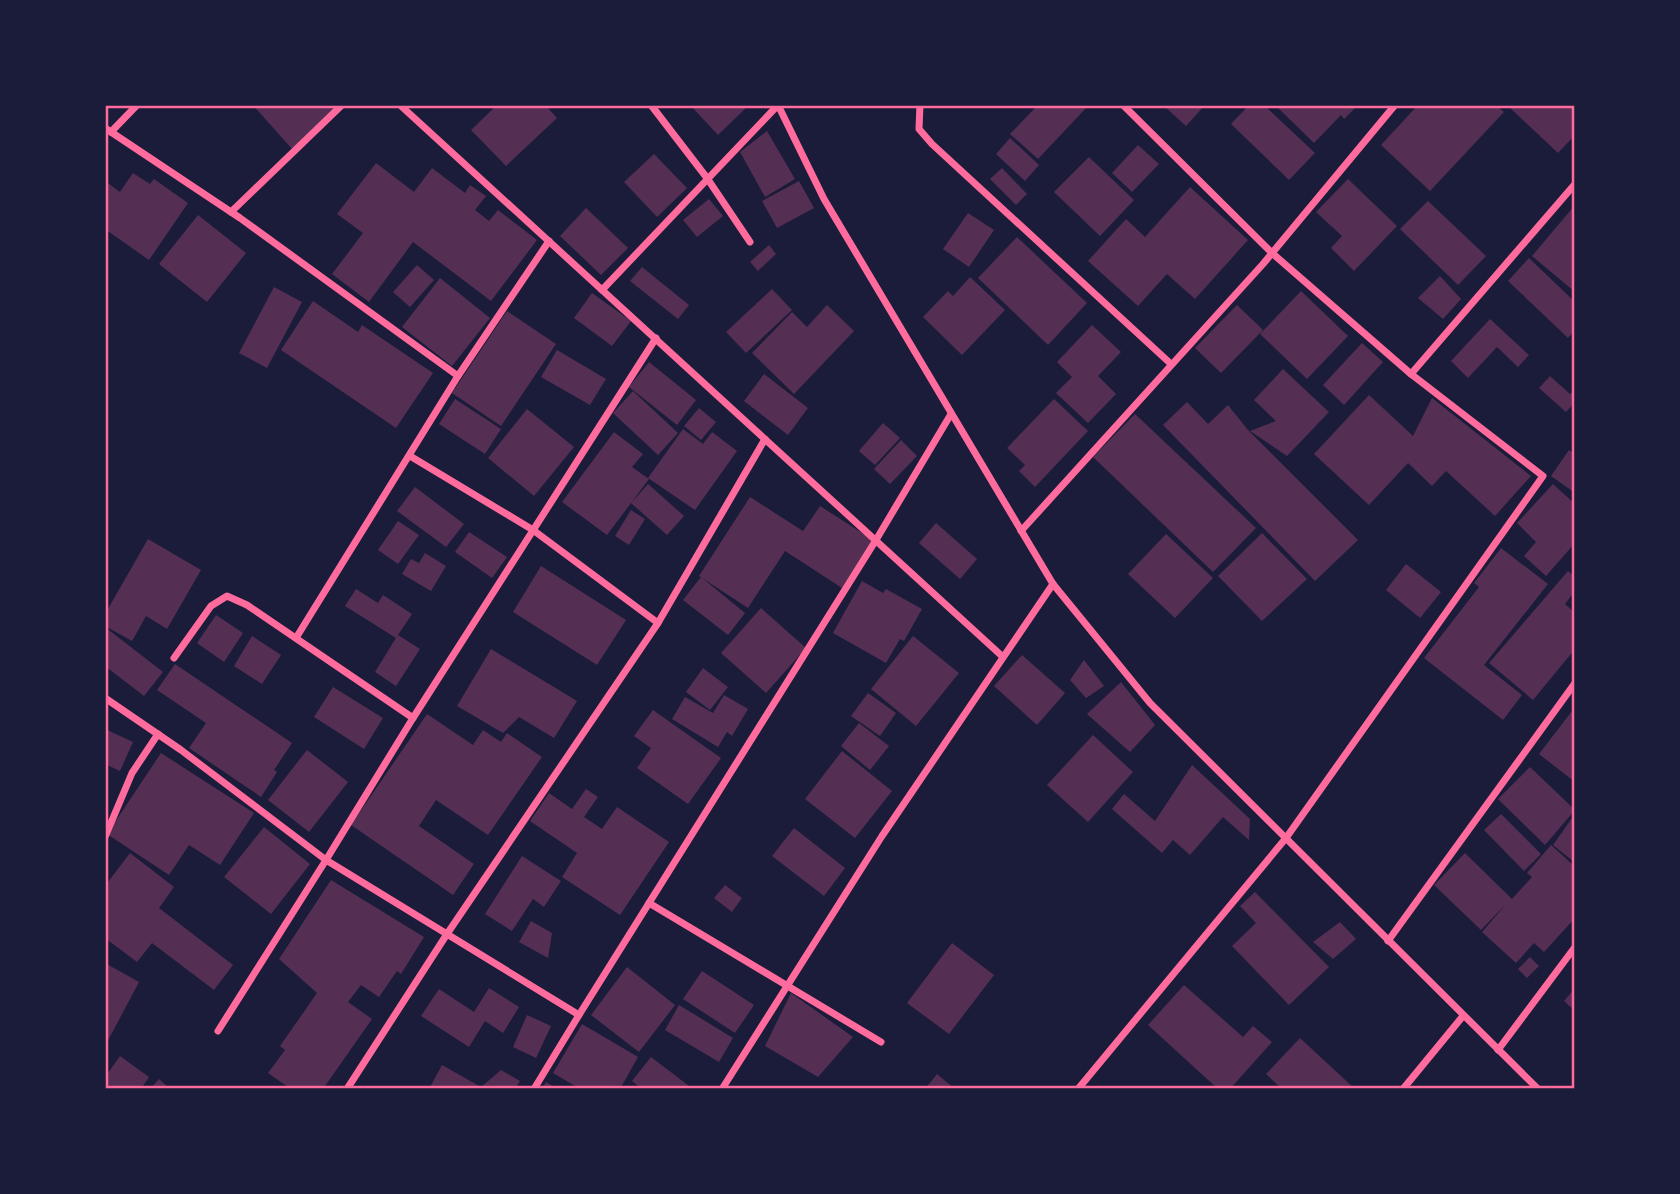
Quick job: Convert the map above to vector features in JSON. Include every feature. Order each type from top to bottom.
[{"type":"street","points":[[137,105],[108,130],[231,212],[458,376]]},
{"type":"street","points":[[231,212],[342,105]]},
{"type":"street","points":[[400,105],[1003,657]]},
{"type":"street","points":[[651,105],[707,178],[750,242]]},
{"type":"street","points":[[602,290],[778,105],[824,199],[1053,584],[1150,703],[1538,1089]]},
{"type":"street","points":[[920,105],[919,129],[932,144],[1171,364]]},
{"type":"street","points":[[1078,1089],[1286,838],[1543,475],[1411,374],[1272,253],[1123,105]]},
{"type":"street","points":[[1021,531],[1272,253],[1395,105]]},
{"type":"street","points":[[1411,374],[1575,184]]},
{"type":"street","points":[[296,638],[458,376],[549,241]]},
{"type":"street","points":[[218,1031],[413,718],[656,338]]},
{"type":"street","points":[[534,1089],[876,540],[951,414]]},
{"type":"street","points":[[347,1089],[447,933],[658,624],[765,439]]},
{"type":"street","points":[[410,456],[533,530],[658,624]]},
{"type":"street","points":[[722,1089],[882,835],[1053,584]]},
{"type":"street","points":[[174,658],[211,606],[227,596],[296,638],[413,718]]},
{"type":"street","points":[[1388,941],[1575,683]]},
{"type":"street","points":[[105,698],[158,734],[326,860],[579,1015]]},
{"type":"street","points":[[105,837],[132,774],[158,734]]},
{"type":"street","points":[[649,903],[881,1042]]},
{"type":"street","points":[[1498,1050],[1575,947]]},
{"type":"street","points":[[1404,1089],[1463,1016]]},
{"type":"building","points":[[253,105],[338,105],[292,149]]},
{"type":"building","points":[[497,105],[549,105],[547,107],[557,118],[506,166],[471,130]]},
{"type":"building","points":[[690,105],[749,105],[718,135]]},
{"type":"building","points":[[1038,105],[1089,105],[1038,159],[1010,134]]},
{"type":"building","points":[[1163,105],[1205,105],[1186,126]]},
{"type":"building","points":[[1249,105],[1264,105],[1315,153],[1289,180],[1231,124]]},
{"type":"building","points":[[1275,105],[1358,105],[1344,119],[1341,115],[1314,143]]},
{"type":"building","points":[[1418,105],[1496,105],[1504,112],[1430,191],[1381,145]]},
{"type":"building","points":[[1507,105],[1575,105],[1575,135],[1558,153]]},
{"type":"building","points":[[767,131],[795,179],[765,197],[740,152]]},
{"type":"building","points":[[1010,138],[1039,165],[1025,181],[996,154]]},
{"type":"building","points":[[1138,145],[1159,164],[1132,192],[1112,173]]},
{"type":"building","points":[[654,154],[687,188],[657,217],[624,182]]},
{"type":"building","points":[[1089,157],[1134,200],[1100,236],[1054,192]]},
{"type":"building","points":[[376,163],[414,192],[432,168],[465,193],[470,185],[486,196],[475,210],[489,221],[498,210],[537,240],[491,301],[413,242],[369,302],[332,274],[363,233],[337,214]]},
{"type":"building","points":[[1002,168],[1027,194],[1016,205],[990,179]]},
{"type":"building","points":[[133,173],[150,184],[154,179],[188,203],[149,260],[105,229],[105,181],[120,192]]},
{"type":"building","points":[[1348,179],[1397,226],[1354,271],[1331,248],[1342,236],[1316,212]]},
{"type":"building","points":[[799,181],[814,208],[777,228],[762,201]]},
{"type":"building","points":[[1190,187],[1248,240],[1195,299],[1167,274],[1138,306],[1088,261],[1126,219],[1145,237]]},
{"type":"building","points":[[709,199],[723,216],[697,237],[683,220]]},
{"type":"building","points":[[1428,201],[1486,256],[1458,285],[1400,229]]},
{"type":"building","points":[[1575,205],[1575,292],[1532,256]]},
{"type":"building","points":[[586,208],[628,248],[601,275],[560,236]]},
{"type":"building","points":[[968,213],[994,230],[969,267],[943,249]]},
{"type":"building","points":[[198,215],[246,253],[207,302],[159,264]]},
{"type":"building","points":[[1017,237],[1087,303],[1048,345],[978,278]]},
{"type":"building","points":[[769,245],[776,254],[758,271],[750,262]]},
{"type":"building","points":[[1529,258],[1575,302],[1575,330],[1568,338],[1508,281]]},
{"type":"building","points":[[417,265],[434,280],[410,307],[393,292]]},
{"type":"building","points":[[642,267],[689,305],[678,319],[630,281]]},
{"type":"building","points":[[1440,276],[1461,299],[1443,319],[1418,298]]},
{"type":"building","points":[[970,277],[1005,310],[962,355],[923,317],[948,291],[953,296]]},
{"type":"building","points":[[440,278],[490,318],[452,366],[402,327]]},
{"type":"building","points":[[274,287],[302,302],[267,368],[239,353]]},
{"type":"building","points":[[772,289],[792,310],[746,353],[726,332]]},
{"type":"building","points":[[1301,291],[1348,336],[1307,379],[1260,334]]},
{"type":"building","points":[[592,293],[631,321],[612,346],[574,318]]},
{"type":"building","points":[[313,301],[358,332],[362,325],[433,373],[396,428],[281,350]]},
{"type":"building","points":[[827,305],[854,331],[794,394],[752,353],[792,312],[807,327]]},
{"type":"building","points":[[1237,305],[1263,330],[1221,373],[1195,348]]},
{"type":"building","points":[[507,311],[556,344],[501,426],[452,393]]},
{"type":"building","points":[[1490,319],[1529,355],[1518,367],[1497,347],[1468,378],[1451,361]]},
{"type":"building","points":[[1092,325],[1121,352],[1098,376],[1116,394],[1088,423],[1056,393],[1072,377],[1057,362]]},
{"type":"building","points":[[1362,343],[1383,362],[1344,405],[1323,385]]},
{"type":"building","points":[[557,350],[606,379],[590,405],[541,377]]},
{"type":"building","points":[[649,362],[696,400],[677,425],[629,387]]},
{"type":"building","points":[[1283,369],[1329,412],[1287,456],[1250,431],[1276,421],[1254,400]]},
{"type":"building","points":[[764,374],[808,408],[788,435],[744,401]]},
{"type":"building","points":[[1550,376],[1570,394],[1575,389],[1575,402],[1566,412],[1539,388]]},
{"type":"building","points":[[633,391],[678,433],[658,455],[613,413]]},
{"type":"building","points":[[1369,395],[1413,436],[1432,398],[1531,476],[1495,516],[1446,471],[1432,486],[1408,463],[1369,505],[1314,454]]},
{"type":"building","points":[[455,399],[501,429],[485,454],[439,424]]},
{"type":"building","points":[[1054,399],[1088,431],[1035,487],[1019,471],[1025,465],[1007,448]]},
{"type":"building","points":[[1187,402],[1208,424],[1228,405],[1248,430],[1358,540],[1315,581],[1163,425]]},
{"type":"building","points":[[699,408],[716,422],[701,440],[684,426]]},
{"type":"building","points":[[527,409],[574,447],[534,496],[488,458]]},
{"type":"building","points":[[1135,414],[1256,528],[1213,572],[1093,457]]},
{"type":"building","points":[[883,423],[900,438],[875,465],[859,451]]},
{"type":"building","points":[[683,429],[703,444],[712,432],[737,451],[695,510],[648,478]]},
{"type":"building","points":[[614,432],[643,454],[632,467],[649,479],[607,535],[562,502]]},
{"type":"building","points":[[901,440],[917,456],[890,484],[874,469]]},
{"type":"building","points":[[1569,450],[1575,454],[1575,493],[1551,476]]},
{"type":"building","points":[[648,484],[684,516],[667,535],[631,503]]},
{"type":"building","points":[[1553,484],[1575,504],[1575,543],[1546,576],[1524,556],[1536,542],[1517,523]]},
{"type":"building","points":[[415,487],[464,524],[446,547],[397,511]]},
{"type":"building","points":[[750,497],[803,531],[820,506],[873,540],[842,588],[785,551],[748,608],[699,576]]},
{"type":"building","points":[[631,510],[645,519],[629,545],[615,536]]},
{"type":"building","points":[[398,521],[419,535],[398,564],[378,550]]},
{"type":"building","points":[[936,523],[977,559],[960,579],[919,543]]},
{"type":"building","points":[[469,532],[507,557],[492,578],[455,552]]},
{"type":"building","points":[[1262,533],[1307,579],[1262,621],[1218,576]]},
{"type":"building","points":[[1166,534],[1213,578],[1175,618],[1128,574]]},
{"type":"building","points":[[148,539],[201,570],[167,629],[146,616],[132,641],[105,626],[105,614]]},
{"type":"building","points":[[1501,548],[1548,584],[1484,665],[1522,695],[1503,720],[1424,658],[1479,587],[1474,583]]},
{"type":"building","points":[[425,553],[446,566],[431,591],[402,574],[411,559],[419,563]]},
{"type":"building","points":[[1406,564],[1441,592],[1420,618],[1386,590]]},
{"type":"building","points":[[541,566],[626,620],[597,665],[513,612]]},
{"type":"building","points":[[1568,571],[1575,577],[1575,591],[1565,604],[1575,613],[1575,649],[1533,700],[1489,663]]},
{"type":"building","points":[[701,577],[745,613],[728,635],[683,600]]},
{"type":"building","points":[[862,581],[883,593],[886,589],[922,609],[904,641],[900,639],[886,663],[833,633]]},
{"type":"building","points":[[356,589],[378,603],[383,595],[412,614],[398,635],[420,649],[396,686],[375,672],[396,638],[345,606]]},
{"type":"building","points":[[761,608],[806,648],[766,693],[721,653]]},
{"type":"building","points":[[216,615],[243,633],[224,662],[197,643]]},
{"type":"building","points":[[105,627],[163,672],[144,696],[105,666]]},
{"type":"building","points":[[252,636],[281,655],[262,684],[234,666]]},
{"type":"building","points":[[913,636],[959,673],[916,726],[871,689]]},
{"type":"building","points":[[491,649],[577,701],[554,738],[519,717],[503,733],[457,706]]},
{"type":"building","points":[[1022,655],[1065,693],[1037,725],[994,686]]},
{"type":"building","points":[[1084,660],[1104,686],[1086,698],[1070,680]]},
{"type":"building","points":[[175,664],[292,743],[274,770],[277,772],[261,797],[189,748],[206,723],[157,690]]},
{"type":"building","points":[[703,668],[728,687],[710,710],[686,692]]},
{"type":"building","points":[[1121,682],[1155,725],[1130,752],[1087,714]]},
{"type":"building","points":[[333,687],[383,718],[364,749],[314,717]]},
{"type":"building","points":[[868,693],[896,713],[880,736],[851,716]]},
{"type":"building","points":[[724,695],[748,709],[732,736],[727,732],[718,747],[672,719],[685,697],[713,713]]},
{"type":"building","points":[[653,710],[721,758],[688,804],[637,768],[651,748],[634,736]]},
{"type":"building","points":[[1572,711],[1575,712],[1575,782],[1539,754]]},
{"type":"building","points":[[427,714],[473,745],[483,730],[501,742],[507,733],[542,757],[488,835],[436,800],[419,826],[474,864],[453,895],[351,825]]},
{"type":"building","points":[[859,723],[889,746],[870,770],[841,746]]},
{"type":"building","points":[[105,729],[133,742],[120,771],[105,764]]},
{"type":"building","points":[[1093,735],[1133,772],[1088,822],[1047,785]]},
{"type":"building","points":[[307,750],[348,782],[309,832],[268,800]]},
{"type":"building","points":[[842,751],[892,791],[855,838],[805,799]]},
{"type":"building","points":[[161,753],[254,813],[220,865],[189,845],[169,875],[107,834]]},
{"type":"building","points":[[1192,765],[1250,819],[1249,840],[1223,817],[1190,855],[1173,840],[1162,853],[1112,809],[1124,794],[1155,821]]},
{"type":"building","points":[[1530,767],[1575,810],[1545,845],[1498,799]]},
{"type":"building","points":[[586,789],[598,797],[584,817],[602,829],[617,807],[669,842],[620,915],[562,877],[577,853],[530,821],[549,793],[572,809]]},
{"type":"building","points":[[1501,814],[1541,854],[1524,871],[1484,830]]},
{"type":"building","points":[[1572,818],[1575,819],[1574,862],[1553,845]]},
{"type":"building","points":[[264,827],[310,864],[271,914],[224,877]]},
{"type":"building","points":[[794,828],[845,868],[824,896],[772,856]]},
{"type":"building","points":[[1551,845],[1572,864],[1575,861],[1575,918],[1544,952],[1534,943],[1516,963],[1482,932],[1506,904],[1481,930],[1434,885],[1465,853],[1512,899],[1532,877],[1527,873]]},
{"type":"building","points":[[130,853],[174,887],[159,908],[233,965],[214,990],[152,943],[137,962],[105,938],[105,886]]},
{"type":"building","points":[[522,856],[561,881],[544,907],[533,899],[512,931],[485,914]]},
{"type":"building","points":[[331,880],[424,937],[401,974],[397,971],[379,997],[361,985],[348,1002],[372,1019],[323,1089],[291,1089],[268,1073],[285,1050],[280,1046],[317,993],[279,959]]},
{"type":"building","points":[[725,885],[742,898],[732,912],[714,898]]},
{"type":"building","points":[[1255,892],[1329,967],[1289,1005],[1232,946],[1256,923],[1240,906]]},
{"type":"building","points":[[531,921],[552,933],[548,958],[519,942]]},
{"type":"building","points":[[1340,922],[1356,939],[1333,959],[1313,942]]},
{"type":"building","points":[[952,943],[994,975],[949,1034],[907,1003]]},
{"type":"building","points":[[1530,957],[1539,966],[1527,978],[1518,969]]},
{"type":"building","points":[[105,963],[139,982],[105,1046]]},
{"type":"building","points":[[627,967],[675,1005],[639,1052],[591,1015]]},
{"type":"building","points":[[702,971],[754,1005],[735,1033],[683,999]]},
{"type":"building","points":[[1184,985],[1243,1037],[1253,1026],[1272,1042],[1230,1089],[1218,1089],[1148,1025]]},
{"type":"building","points":[[489,988],[519,1007],[503,1033],[485,1021],[469,1047],[421,1016],[439,989],[474,1012]]},
{"type":"building","points":[[1575,988],[1575,1011],[1564,1001]]},
{"type":"building","points":[[791,993],[853,1037],[818,1077],[765,1046]]},
{"type":"building","points":[[679,1005],[733,1038],[719,1062],[665,1030]]},
{"type":"building","points":[[527,1015],[551,1026],[536,1058],[513,1047]]},
{"type":"building","points":[[582,1024],[638,1057],[620,1089],[580,1089],[553,1073]]},
{"type":"building","points":[[1300,1038],[1355,1089],[1282,1089],[1266,1074]]},
{"type":"building","points":[[120,1056],[149,1077],[141,1089],[105,1089],[105,1077]]},
{"type":"building","points":[[651,1057],[693,1089],[642,1089],[632,1081]]},
{"type":"building","points":[[442,1065],[481,1087],[501,1070],[520,1081],[515,1089],[429,1089]]},
{"type":"building","points":[[937,1074],[955,1089],[925,1089]]},
{"type":"building","points":[[159,1079],[170,1089],[150,1089]]},
{"type":"building","points":[[546,1082],[558,1089],[542,1089]]}]
